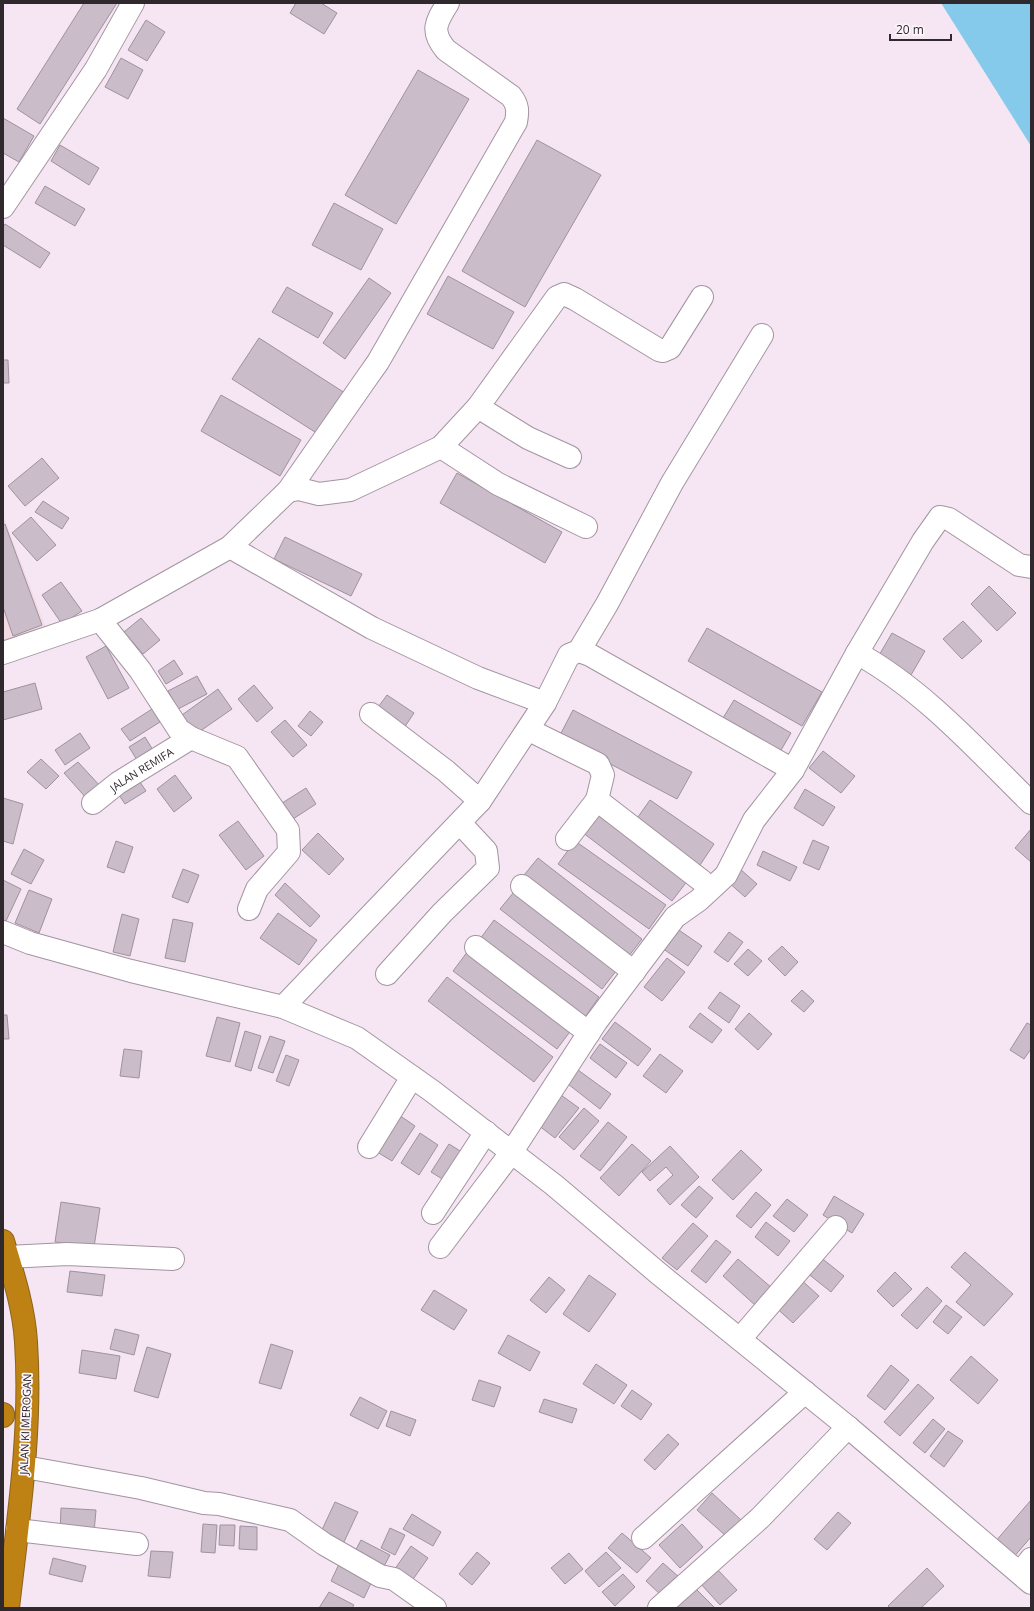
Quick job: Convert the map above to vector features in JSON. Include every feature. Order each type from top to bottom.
[{"type":"highway","name":"JALAN KI MEROGAN","points":[[5,1249],[20,1300],[26,1341],[25,1467],[8,1608]]},
{"type":"street","points":[[3,207],[96,69],[133,3]]},
{"type":"street","points":[[3,653],[100,620],[230,547],[288,491],[378,362],[516,122],[518,107],[511,96],[446,50],[439,42],[436,34],[436,27],[438,19],[448,3]]},
{"type":"street","points":[[288,491],[299,489],[319,494],[350,490],[441,447],[478,407],[557,297],[564,294],[575,299],[663,351],[670,348],[702,297]]},
{"type":"street","points":[[283,1007],[460,823],[480,800],[529,730],[545,703],[569,655],[579,651],[607,604],[672,484],[762,335]]},
{"type":"street","points":[[478,407],[528,438],[570,457]]},
{"type":"street","points":[[441,447],[498,484],[586,528]]},
{"type":"street","points":[[440,1247],[511,1152],[589,1033],[675,917],[699,900],[726,875],[754,820],[793,770],[857,653],[923,541],[940,517],[949,519],[1019,565],[1031,567]]},
{"type":"street","points":[[230,547],[372,628],[478,678],[545,703]]},
{"type":"street","points":[[100,620],[140,670],[179,730],[191,738],[237,757],[288,830],[289,852],[257,889],[249,909]]},
{"type":"street","points":[[579,651],[590,655],[793,770]]},
{"type":"street","points":[[857,653],[875,663],[900,681],[942,717],[1031,803]]},
{"type":"street","points":[[371,714],[446,771],[480,800]]},
{"type":"street","points":[[529,730],[598,764],[603,775],[597,800],[567,840]]},
{"type":"street","name":"JALAN REMIFA","points":[[92,803],[118,783],[191,738]]},
{"type":"street","points":[[597,800],[702,881]]},
{"type":"street","points":[[387,974],[442,913],[488,868],[486,851],[460,823]]},
{"type":"street","points":[[522,886],[634,972]]},
{"type":"street","points":[[3,932],[30,943],[131,971],[283,1007],[357,1038],[486,1132],[554,1185],[743,1342],[1027,1572]]},
{"type":"street","points":[[476,947],[589,1033]]},
{"type":"street","points":[[369,1147],[412,1077]]},
{"type":"street","points":[[433,1213],[486,1132]]},
{"type":"street","points":[[743,1342],[836,1227]]},
{"type":"street","points":[[5,1249],[67,1254],[173,1259]]},
{"type":"street","points":[[643,1538],[805,1392]]},
{"type":"street","points":[[659,1608],[760,1518],[848,1427]]},
{"type":"street","points":[[25,1467],[141,1488],[290,1520],[324,1544],[380,1576],[394,1579],[435,1608]]},
{"type":"street","points":[[17,1530],[137,1544]]},
{"type":"shaded area","points":[[3,515],[46,629],[3,642]]},
{"type":"water","points":[[941,3],[1031,3],[1031,146]]},
{"type":"building","points":[[84,3],[117,3],[40,124],[17,109]]},
{"type":"building","points":[[296,3],[321,3],[337,13],[324,34],[290,13]]},
{"type":"building","points":[[146,20],[165,32],[147,61],[128,50]]},
{"type":"building","points":[[121,58],[143,70],[128,99],[105,87]]},
{"type":"building","points":[[418,70],[469,99],[396,224],[345,195]]},
{"type":"building","points":[[3,118],[34,136],[19,162],[3,153]]},
{"type":"building","points":[[537,140],[601,175],[525,307],[462,271]]},
{"type":"building","points":[[60,145],[99,168],[89,185],[51,161]]},
{"type":"building","points":[[45,186],[85,209],[75,226],[35,203]]},
{"type":"building","points":[[334,203],[383,229],[361,270],[312,245]]},
{"type":"building","points":[[5,224],[50,253],[40,268],[3,245],[3,227]]},
{"type":"building","points":[[448,276],[514,312],[493,349],[427,314]]},
{"type":"building","points":[[369,278],[391,293],[345,359],[323,343]]},
{"type":"building","points":[[287,287],[333,313],[318,338],[272,312]]},
{"type":"building","points":[[259,338],[345,393],[318,434],[232,379]]},
{"type":"building","points":[[3,360],[8,360],[9,383],[3,383]]},
{"type":"building","points":[[221,395],[301,440],[280,476],[201,431]]},
{"type":"building","points":[[42,458],[59,478],[25,506],[8,486]]},
{"type":"building","points":[[457,473],[562,532],[545,563],[440,503]]},
{"type":"building","points":[[43,501],[69,518],[62,529],[35,512]]},
{"type":"building","points":[[31,517],[56,545],[37,561],[12,533]]},
{"type":"building","points":[[5,524],[42,625],[13,636],[3,607],[3,525]]},
{"type":"building","points":[[285,537],[362,574],[351,596],[274,559]]},
{"type":"building","points":[[61,582],[82,611],[62,624],[42,595]]},
{"type":"building","points":[[989,586],[1016,613],[997,631],[971,604]]},
{"type":"building","points":[[141,618],[160,640],[143,654],[124,632]]},
{"type":"building","points":[[963,621],[982,641],[962,659],[943,639]]},
{"type":"building","points":[[707,628],[822,692],[802,726],[688,661]]},
{"type":"building","points":[[892,633],[925,651],[911,675],[878,657]]},
{"type":"building","points":[[106,646],[129,688],[108,699],[86,657]]},
{"type":"building","points":[[174,660],[183,674],[166,684],[158,671]]},
{"type":"building","points":[[197,676],[207,694],[178,709],[168,691]]},
{"type":"building","points":[[35,683],[42,709],[3,720],[3,692]]},
{"type":"building","points":[[254,685],[273,708],[257,722],[238,699]]},
{"type":"building","points":[[218,689],[232,709],[196,734],[182,715]]},
{"type":"building","points":[[387,695],[414,713],[404,728],[376,710]]},
{"type":"building","points":[[734,700],[791,733],[777,757],[720,723]]},
{"type":"building","points":[[152,709],[160,722],[130,741],[121,729]]},
{"type":"building","points":[[573,710],[692,772],[677,799],[559,737]]},
{"type":"building","points":[[310,711],[323,722],[311,736],[298,726]]},
{"type":"building","points":[[285,720],[307,745],[293,757],[271,732]]},
{"type":"building","points":[[80,733],[90,748],[65,765],[55,750]]},
{"type":"building","points":[[145,737],[156,755],[140,765],[129,747]]},
{"type":"building","points":[[823,751],[855,776],[841,793],[809,768]]},
{"type":"building","points":[[41,759],[59,776],[46,789],[27,772]]},
{"type":"building","points":[[78,762],[101,787],[87,799],[64,773]]},
{"type":"building","points":[[175,775],[192,798],[174,812],[157,789]]},
{"type":"building","points":[[136,776],[146,791],[125,804],[115,789]]},
{"type":"building","points":[[306,788],[316,804],[290,821],[279,805]]},
{"type":"building","points":[[805,789],[835,807],[823,826],[794,808]]},
{"type":"building","points":[[3,798],[23,804],[13,844],[3,841]]},
{"type":"building","points":[[650,800],[714,844],[698,868],[633,824]]},
{"type":"building","points":[[598,812],[688,880],[672,901],[582,832]]},
{"type":"building","points":[[238,821],[264,856],[246,870],[219,835]]},
{"type":"building","points":[[1031,829],[1031,862],[1015,848]]},
{"type":"building","points":[[318,833],[344,859],[329,875],[302,850]]},
{"type":"building","points":[[813,840],[829,847],[819,870],[803,863]]},
{"type":"building","points":[[116,841],[133,847],[124,873],[107,867]]},
{"type":"building","points":[[575,841],[666,905],[649,929],[558,864]]},
{"type":"building","points":[[24,849],[44,860],[31,884],[11,874]]},
{"type":"building","points":[[763,851],[797,867],[790,881],[757,865]]},
{"type":"building","points":[[538,858],[642,939],[625,961],[520,880]]},
{"type":"building","points":[[739,868],[757,884],[745,897],[727,881]]},
{"type":"building","points":[[183,869],[199,875],[188,903],[172,897]]},
{"type":"building","points":[[3,880],[21,889],[6,921],[3,920]]},
{"type":"building","points":[[285,883],[320,916],[310,927],[275,895]]},
{"type":"building","points":[[518,887],[620,966],[602,989],[500,909]]},
{"type":"building","points":[[29,890],[52,899],[39,933],[15,923]]},
{"type":"building","points":[[278,913],[317,940],[299,965],[260,938]]},
{"type":"building","points":[[122,914],[139,919],[130,956],[113,952]]},
{"type":"building","points":[[173,919],[193,923],[185,962],[165,958]]},
{"type":"building","points":[[494,920],[599,997],[583,1020],[477,943]]},
{"type":"building","points":[[673,926],[702,946],[688,966],[659,946]]},
{"type":"building","points":[[729,932],[743,942],[728,962],[714,952]]},
{"type":"building","points":[[782,946],[798,962],[785,976],[768,959]]},
{"type":"building","points":[[471,947],[575,1025],[557,1049],[453,971]]},
{"type":"building","points":[[748,949],[762,961],[748,976],[734,964]]},
{"type":"building","points":[[667,958],[685,972],[662,1001],[644,987]]},
{"type":"building","points":[[447,977],[553,1057],[534,1082],[428,1001]]},
{"type":"building","points":[[802,990],[814,1001],[804,1012],[791,1001]]},
{"type":"building","points":[[720,992],[740,1006],[729,1023],[708,1008]]},
{"type":"building","points":[[700,1013],[722,1030],[712,1043],[689,1027]]},
{"type":"building","points":[[749,1013],[772,1034],[758,1050],[735,1029]]},
{"type":"building","points":[[3,1015],[7,1015],[9,1039],[3,1039]]},
{"type":"building","points":[[217,1017],[240,1023],[230,1062],[206,1056]]},
{"type":"building","points":[[615,1022],[651,1049],[638,1066],[602,1039]]},
{"type":"building","points":[[1027,1023],[1031,1025],[1031,1049],[1024,1059],[1010,1050]]},
{"type":"building","points":[[245,1031],[261,1036],[251,1071],[235,1066]]},
{"type":"building","points":[[270,1036],[285,1041],[273,1073],[258,1068]]},
{"type":"building","points":[[600,1044],[627,1063],[616,1078],[590,1058]]},
{"type":"building","points":[[124,1049],[142,1051],[139,1078],[120,1076]]},
{"type":"building","points":[[660,1054],[683,1071],[666,1093],[643,1076]]},
{"type":"building","points":[[286,1055],[299,1060],[289,1086],[276,1081]]},
{"type":"building","points":[[578,1070],[611,1094],[600,1109],[568,1084]]},
{"type":"building","points":[[561,1095],[579,1108],[555,1138],[538,1125]]},
{"type":"building","points":[[584,1108],[599,1121],[574,1150],[559,1137]]},
{"type":"building","points":[[396,1113],[415,1126],[392,1161],[372,1149]]},
{"type":"building","points":[[608,1122],[627,1137],[600,1171],[580,1156]]},
{"type":"building","points":[[420,1133],[438,1145],[419,1175],[401,1163]]},
{"type":"building","points":[[449,1144],[465,1154],[447,1182],[431,1172]]},
{"type":"building","points":[[632,1144],[651,1161],[619,1196],[600,1178]]},
{"type":"building","points":[[670,1146],[699,1177],[670,1205],[657,1190],[673,1175],[666,1167],[650,1181],[642,1172]]},
{"type":"building","points":[[741,1150],[762,1170],[733,1200],[712,1180]]},
{"type":"building","points":[[699,1186],[713,1198],[696,1218],[681,1205]]},
{"type":"building","points":[[756,1192],[771,1205],[751,1228],[736,1216]]},
{"type":"building","points":[[834,1196],[864,1214],[852,1233],[823,1215]]},
{"type":"building","points":[[787,1199],[808,1215],[794,1232],[773,1216]]},
{"type":"building","points":[[61,1202],[100,1208],[94,1247],[55,1242]]},
{"type":"building","points":[[766,1222],[790,1241],[778,1256],[755,1237]]},
{"type":"building","points":[[693,1223],[708,1236],[677,1270],[662,1258]]},
{"type":"building","points":[[716,1240],[731,1252],[706,1283],[691,1271]]},
{"type":"building","points":[[965,1252],[1013,1294],[984,1326],[956,1302],[971,1285],[951,1267]]},
{"type":"building","points":[[819,1256],[844,1276],[831,1292],[806,1272]]},
{"type":"building","points":[[738,1259],[772,1288],[756,1306],[723,1276]]},
{"type":"building","points":[[70,1271],[105,1275],[102,1296],[67,1292]]},
{"type":"building","points":[[895,1272],[912,1289],[893,1307],[877,1291]]},
{"type":"building","points":[[589,1275],[616,1294],[589,1332],[563,1314]]},
{"type":"building","points":[[549,1277],[565,1290],[546,1313],[530,1300]]},
{"type":"building","points":[[798,1277],[819,1296],[793,1323],[772,1304]]},
{"type":"building","points":[[927,1287],[942,1301],[917,1329],[901,1315]]},
{"type":"building","points":[[434,1290],[467,1310],[454,1330],[421,1310]]},
{"type":"building","points":[[946,1305],[962,1317],[948,1334],[933,1322]]},
{"type":"building","points":[[115,1329],[139,1335],[134,1355],[110,1349]]},
{"type":"building","points":[[508,1335],[540,1352],[530,1371],[498,1353]]},
{"type":"building","points":[[271,1344],[293,1351],[281,1389],[259,1383]]},
{"type":"building","points":[[147,1347],[171,1354],[158,1398],[134,1391]]},
{"type":"building","points":[[82,1350],[120,1356],[116,1379],[79,1373]]},
{"type":"building","points":[[971,1356],[998,1380],[978,1404],[950,1380]]},
{"type":"building","points":[[596,1364],[627,1385],[614,1404],[583,1384]]},
{"type":"building","points":[[891,1365],[909,1380],[885,1410],[867,1396]]},
{"type":"building","points":[[479,1380],[501,1387],[494,1407],[472,1400]]},
{"type":"building","points":[[918,1384],[934,1398],[900,1436],[884,1422]]},
{"type":"building","points":[[632,1390],[652,1404],[641,1420],[621,1406]]},
{"type":"building","points":[[360,1397],[387,1411],[378,1429],[350,1415]]},
{"type":"building","points":[[544,1399],[577,1409],[572,1423],[539,1412]]},
{"type":"building","points":[[391,1411],[416,1420],[410,1436],[386,1426]]},
{"type":"building","points":[[933,1419],[945,1429],[925,1453],[913,1443]]},
{"type":"building","points":[[948,1431],[963,1441],[944,1467],[930,1456]]},
{"type":"building","points":[[668,1434],[679,1444],[655,1470],[644,1460]]},
{"type":"building","points":[[712,1493],[741,1520],[726,1536],[697,1510]]},
{"type":"building","points":[[1031,1500],[1031,1537],[1013,1558],[995,1542]]},
{"type":"building","points":[[335,1502],[358,1512],[343,1544],[320,1534]]},
{"type":"building","points":[[61,1508],[96,1510],[94,1533],[60,1531]]},
{"type":"building","points":[[838,1512],[851,1523],[827,1550],[814,1539]]},
{"type":"building","points":[[412,1514],[441,1532],[433,1546],[403,1529]]},
{"type":"building","points":[[203,1524],[217,1525],[215,1553],[201,1552]]},
{"type":"building","points":[[682,1524],[703,1547],[680,1568],[659,1545]]},
{"type":"building","points":[[220,1525],[235,1525],[234,1546],[219,1545]]},
{"type":"building","points":[[240,1526],[257,1527],[257,1550],[239,1549]]},
{"type":"building","points":[[390,1528],[405,1535],[395,1555],[381,1548]]},
{"type":"building","points":[[622,1533],[651,1558],[637,1573],[608,1548]]},
{"type":"building","points":[[361,1540],[390,1555],[381,1572],[352,1557]]},
{"type":"building","points":[[411,1546],[428,1558],[409,1585],[392,1573]]},
{"type":"building","points":[[151,1551],[173,1552],[170,1578],[148,1576]]},
{"type":"building","points":[[477,1552],[490,1563],[472,1585],[459,1574]]},
{"type":"building","points":[[606,1552],[621,1568],[599,1587],[585,1571]]},
{"type":"building","points":[[569,1553],[583,1569],[565,1584],[551,1568]]},
{"type":"building","points":[[53,1558],[86,1566],[82,1582],[49,1574]]},
{"type":"building","points":[[340,1562],[373,1579],[364,1598],[331,1581]]},
{"type":"building","points":[[663,1563],[679,1577],[661,1595],[646,1581]]},
{"type":"building","points":[[716,1568],[737,1590],[720,1605],[700,1583]]},
{"type":"building","points":[[927,1568],[944,1586],[921,1608],[890,1608],[888,1606]]},
{"type":"building","points":[[623,1574],[635,1587],[615,1606],[602,1592]]},
{"type":"building","points":[[690,1583],[715,1608],[680,1608],[672,1600]]},
{"type":"building","points":[[329,1592],[354,1605],[352,1608],[319,1608]]}]
